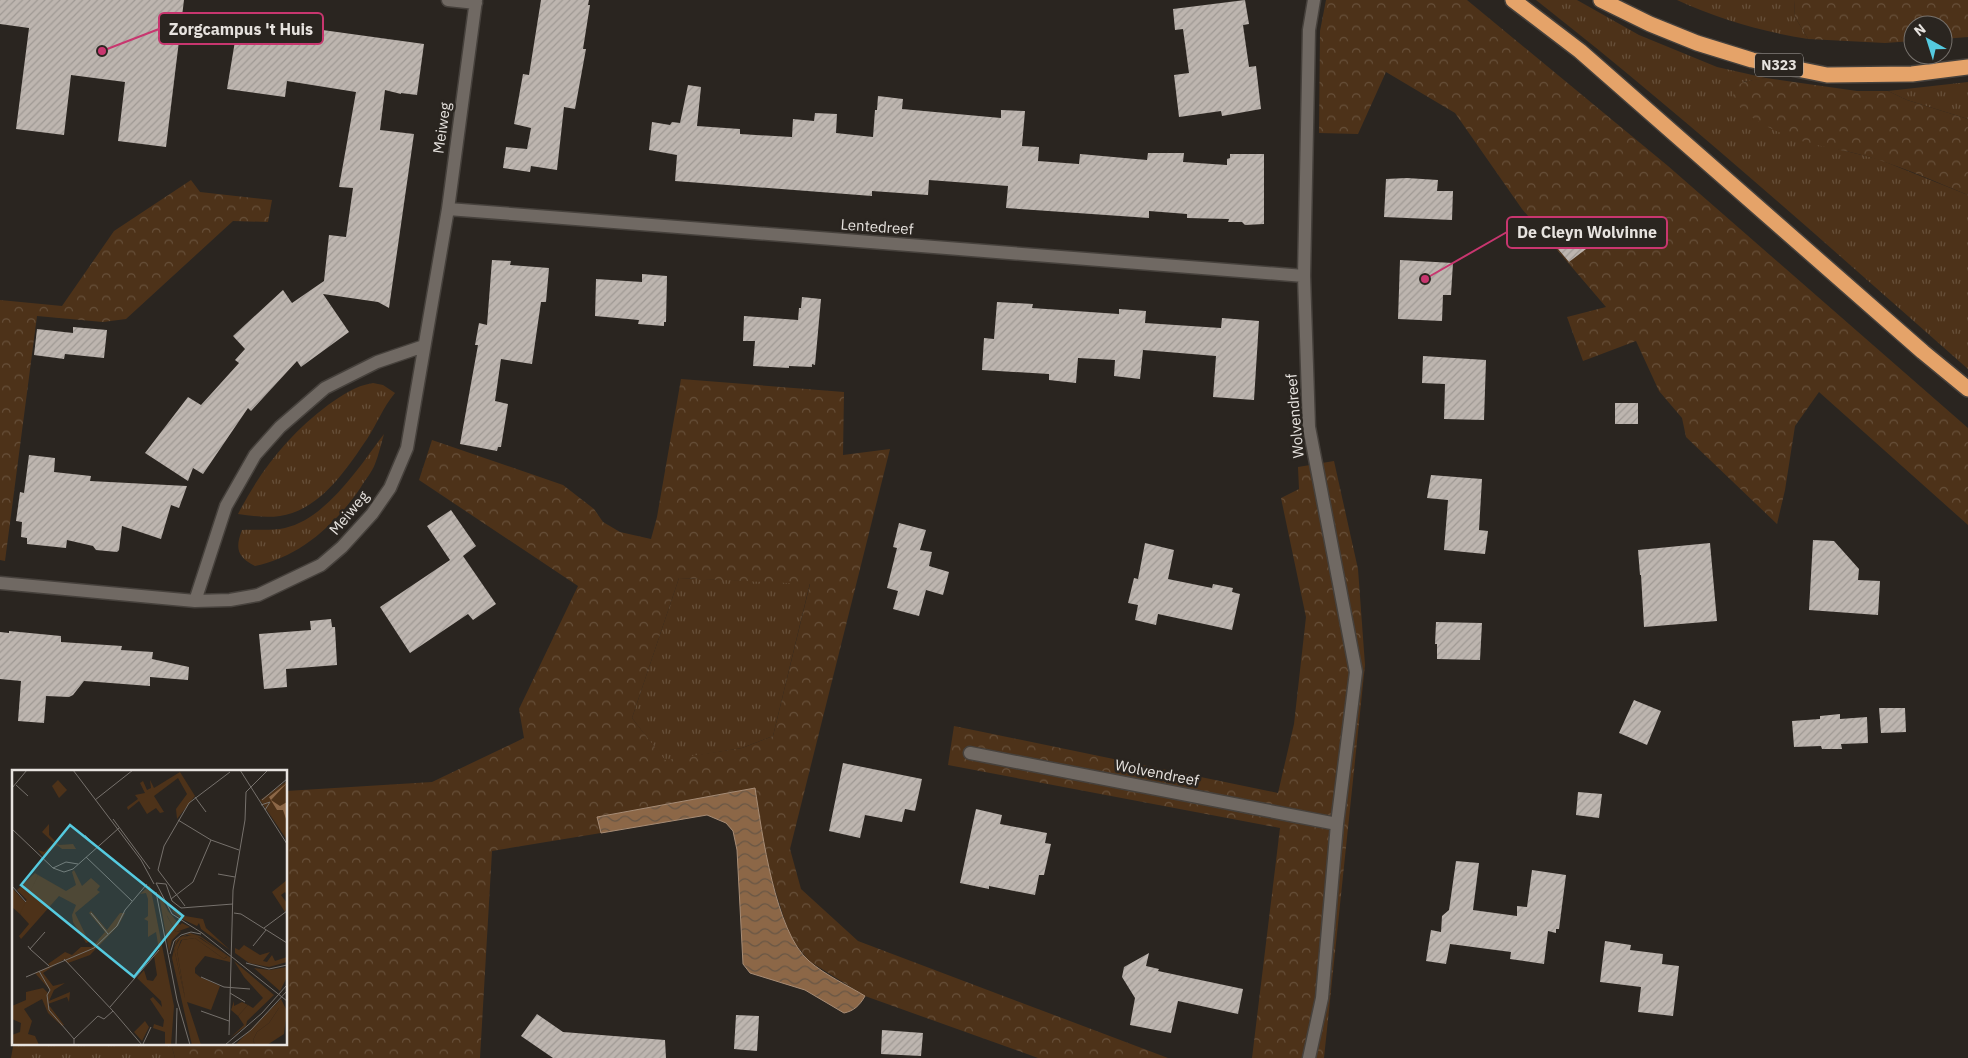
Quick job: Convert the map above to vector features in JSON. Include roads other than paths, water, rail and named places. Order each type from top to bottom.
[{"type":"highway","points":[[1513,0],[1580,51],[1915,345],[1968,389]]},
{"type":"highway","name":"N323","points":[[1601,0],[1650,24],[1697,43],[1752,60],[1827,75],[1912,74],[1968,67]]},
{"type":"street","name":"Meiweg","points":[[0,583],[195,601],[230,600],[258,595],[320,565],[342,547],[372,514],[390,488],[407,448],[448,209],[476,1],[448,0]]},
{"type":"street","name":"Wolvendreef","points":[[1309,1058],[1322,998],[1337,824],[1356,672],[1309,427],[1304,276],[1308,30],[1314,0]]},
{"type":"street","name":"Lentedreef","points":[[448,209],[1304,276]]},
{"type":"street","points":[[195,601],[226,506],[255,455],[280,427],[325,388],[377,362],[424,346]]},
{"type":"street","name":"Wolvendreef","points":[[970,753],[1337,824]]},
{"type":"water","points":[[755,788],[766,854],[787,928],[797,947],[809,961],[865,996],[859,1005],[851,1011],[844,1013],[805,990],[750,973],[743,964],[737,850],[733,831],[726,823],[707,815],[601,833],[597,817]]},
{"type":"place","name":"Zorgcampus 't Huis","points":[[102,51]]},
{"type":"place","name":"De Cleyn Wolvinne","points":[[1425,279]]}]
